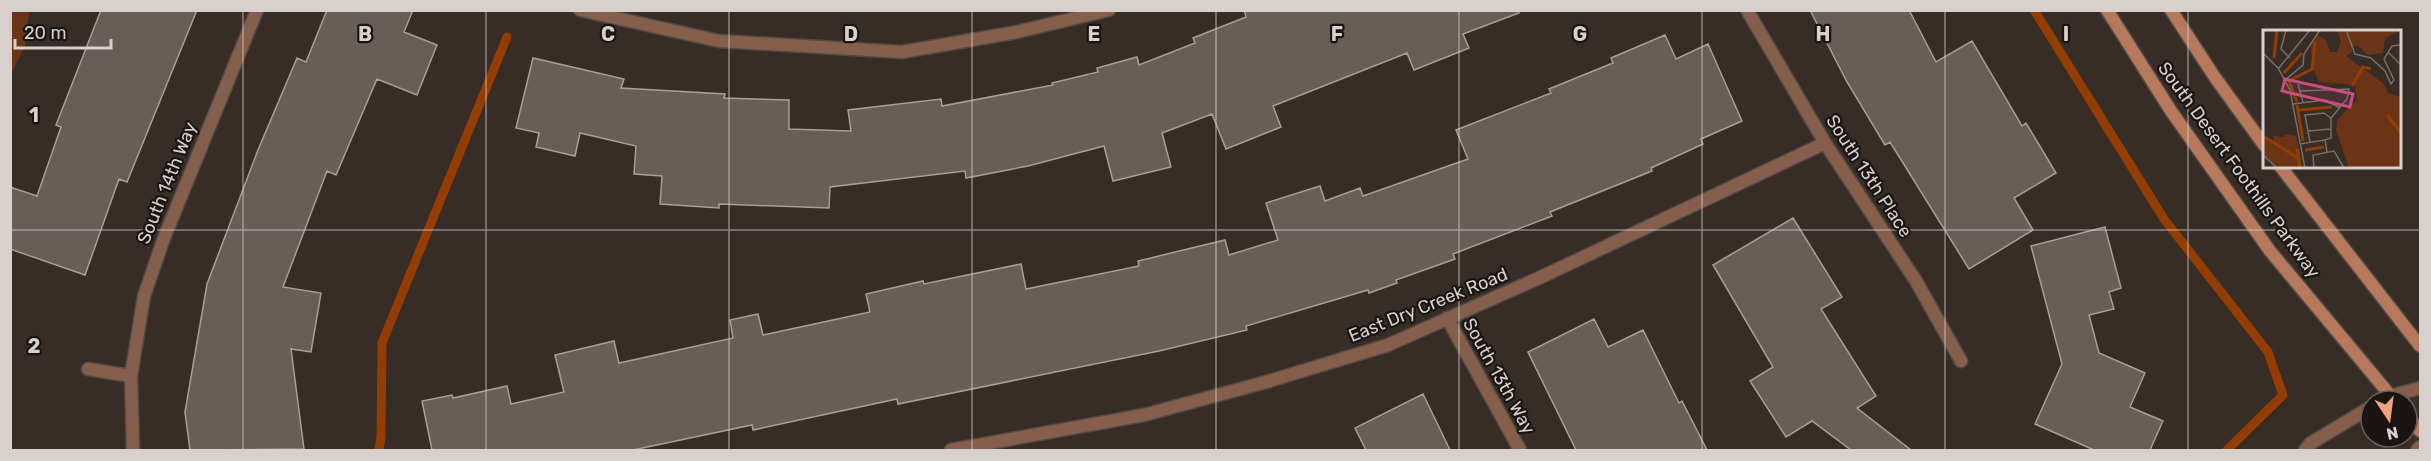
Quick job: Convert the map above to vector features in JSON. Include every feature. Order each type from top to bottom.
[{"type":"street","name":"South 14th Way","points":[[133,450],[131,376],[144,296],[164,238],[257,10]]},
{"type":"street","points":[[580,10],[719,40],[902,52],[1017,32],[1109,10]]},
{"type":"street","name":"South 13th Place","points":[[1747,10],[1825,142],[1916,281],[1961,361]]},
{"type":"street","name":"South Desert Foothills Parkway","points":[[2106,10],[2171,111],[2270,251],[2380,389]]},
{"type":"street","name":"South Desert Foothills Parkway","points":[[2171,10],[2214,76],[2263,142]]},
{"type":"street","name":"East Dry Creek Road","points":[[951,450],[1144,415],[1266,382],[1388,345],[1539,278],[1825,142]]},
{"type":"street","name":"South Desert Foothills Parkway","points":[[2282,168],[2421,346]]},
{"type":"street","name":"South 13th Way","points":[[1447,318],[1520,450]]},
{"type":"street","points":[[88,369],[131,376]]},
{"type":"street","points":[[2305,450],[2311,443],[2359,414]]},
{"type":"street","points":[[2417,450],[2421,447]]},
{"type":"shaded area","points":[[11,10],[29,11],[25,46],[11,74]]},
{"type":"building","points":[[101,10],[197,10],[127,182],[119,179],[85,275],[10,249],[10,187],[37,196],[61,127],[56,125]]},
{"type":"building","points":[[327,10],[413,10],[404,32],[437,45],[417,95],[377,79],[336,175],[327,171],[283,287],[321,293],[311,352],[291,349],[304,449],[190,450],[185,412],[207,284],[258,150],[297,58],[306,62]]},
{"type":"building","points":[[1244,10],[1519,10],[1519,13],[1463,34],[1469,48],[1414,70],[1407,53],[1273,106],[1281,127],[1226,149],[1212,114],[1162,133],[1171,167],[1113,181],[1104,146],[1028,166],[966,178],[965,171],[830,187],[829,208],[719,204],[719,208],[660,204],[662,176],[634,174],[636,146],[580,133],[575,156],[536,147],[539,133],[516,128],[533,58],[624,79],[621,88],[725,94],[724,98],[789,100],[789,129],[851,131],[848,110],[941,99],[942,106],[1053,85],[1052,83],[1098,72],[1097,68],[1137,57],[1139,65],[1195,43],[1193,38],[1246,17]]},
{"type":"building","points":[[1810,10],[1909,10],[1936,62],[1972,41],[2022,126],[2026,123],[2056,173],[2014,198],[2033,230],[1969,269],[1890,142],[1885,145],[1847,82]]},
{"type":"building","points":[[1665,35],[1676,59],[1708,44],[1742,121],[1701,139],[1703,144],[1651,168],[1652,171],[1550,212],[1552,216],[1453,254],[1455,259],[1396,280],[1397,283],[1369,293],[1368,290],[1246,326],[1247,330],[1159,351],[898,404],[897,399],[753,430],[752,425],[633,450],[432,450],[422,401],[452,395],[453,398],[507,386],[511,404],[564,392],[555,355],[614,341],[619,363],[733,338],[730,320],[758,314],[763,335],[870,312],[866,294],[923,281],[924,284],[1021,264],[1026,289],[1139,266],[1138,261],[1225,240],[1229,255],[1278,240],[1266,203],[1320,186],[1325,201],[1360,188],[1363,196],[1468,159],[1456,130],[1551,93],[1549,89],[1613,63],[1611,58]]},
{"type":"building","points":[[1793,218],[1842,297],[1821,309],[1876,396],[1857,408],[1911,450],[1851,450],[1812,421],[1786,437],[1750,381],[1773,367],[1713,265]]},
{"type":"building","points":[[2105,227],[2121,288],[2109,292],[2114,309],[2089,315],[2099,353],[2145,373],[2130,407],[2163,421],[2150,450],[2094,450],[2035,424],[2062,364],[2031,246]]},
{"type":"building","points":[[1594,319],[1608,347],[1643,330],[1679,403],[1682,401],[1707,450],[1576,450],[1528,352]]},
{"type":"building","points":[[1423,394],[1450,450],[1366,450],[1355,428]]},
{"type":"waterway","points":[[2034,10],[2164,219],[2268,352],[2283,395],[2227,450]]},
{"type":"waterway","points":[[379,450],[382,343],[507,37]]}]
